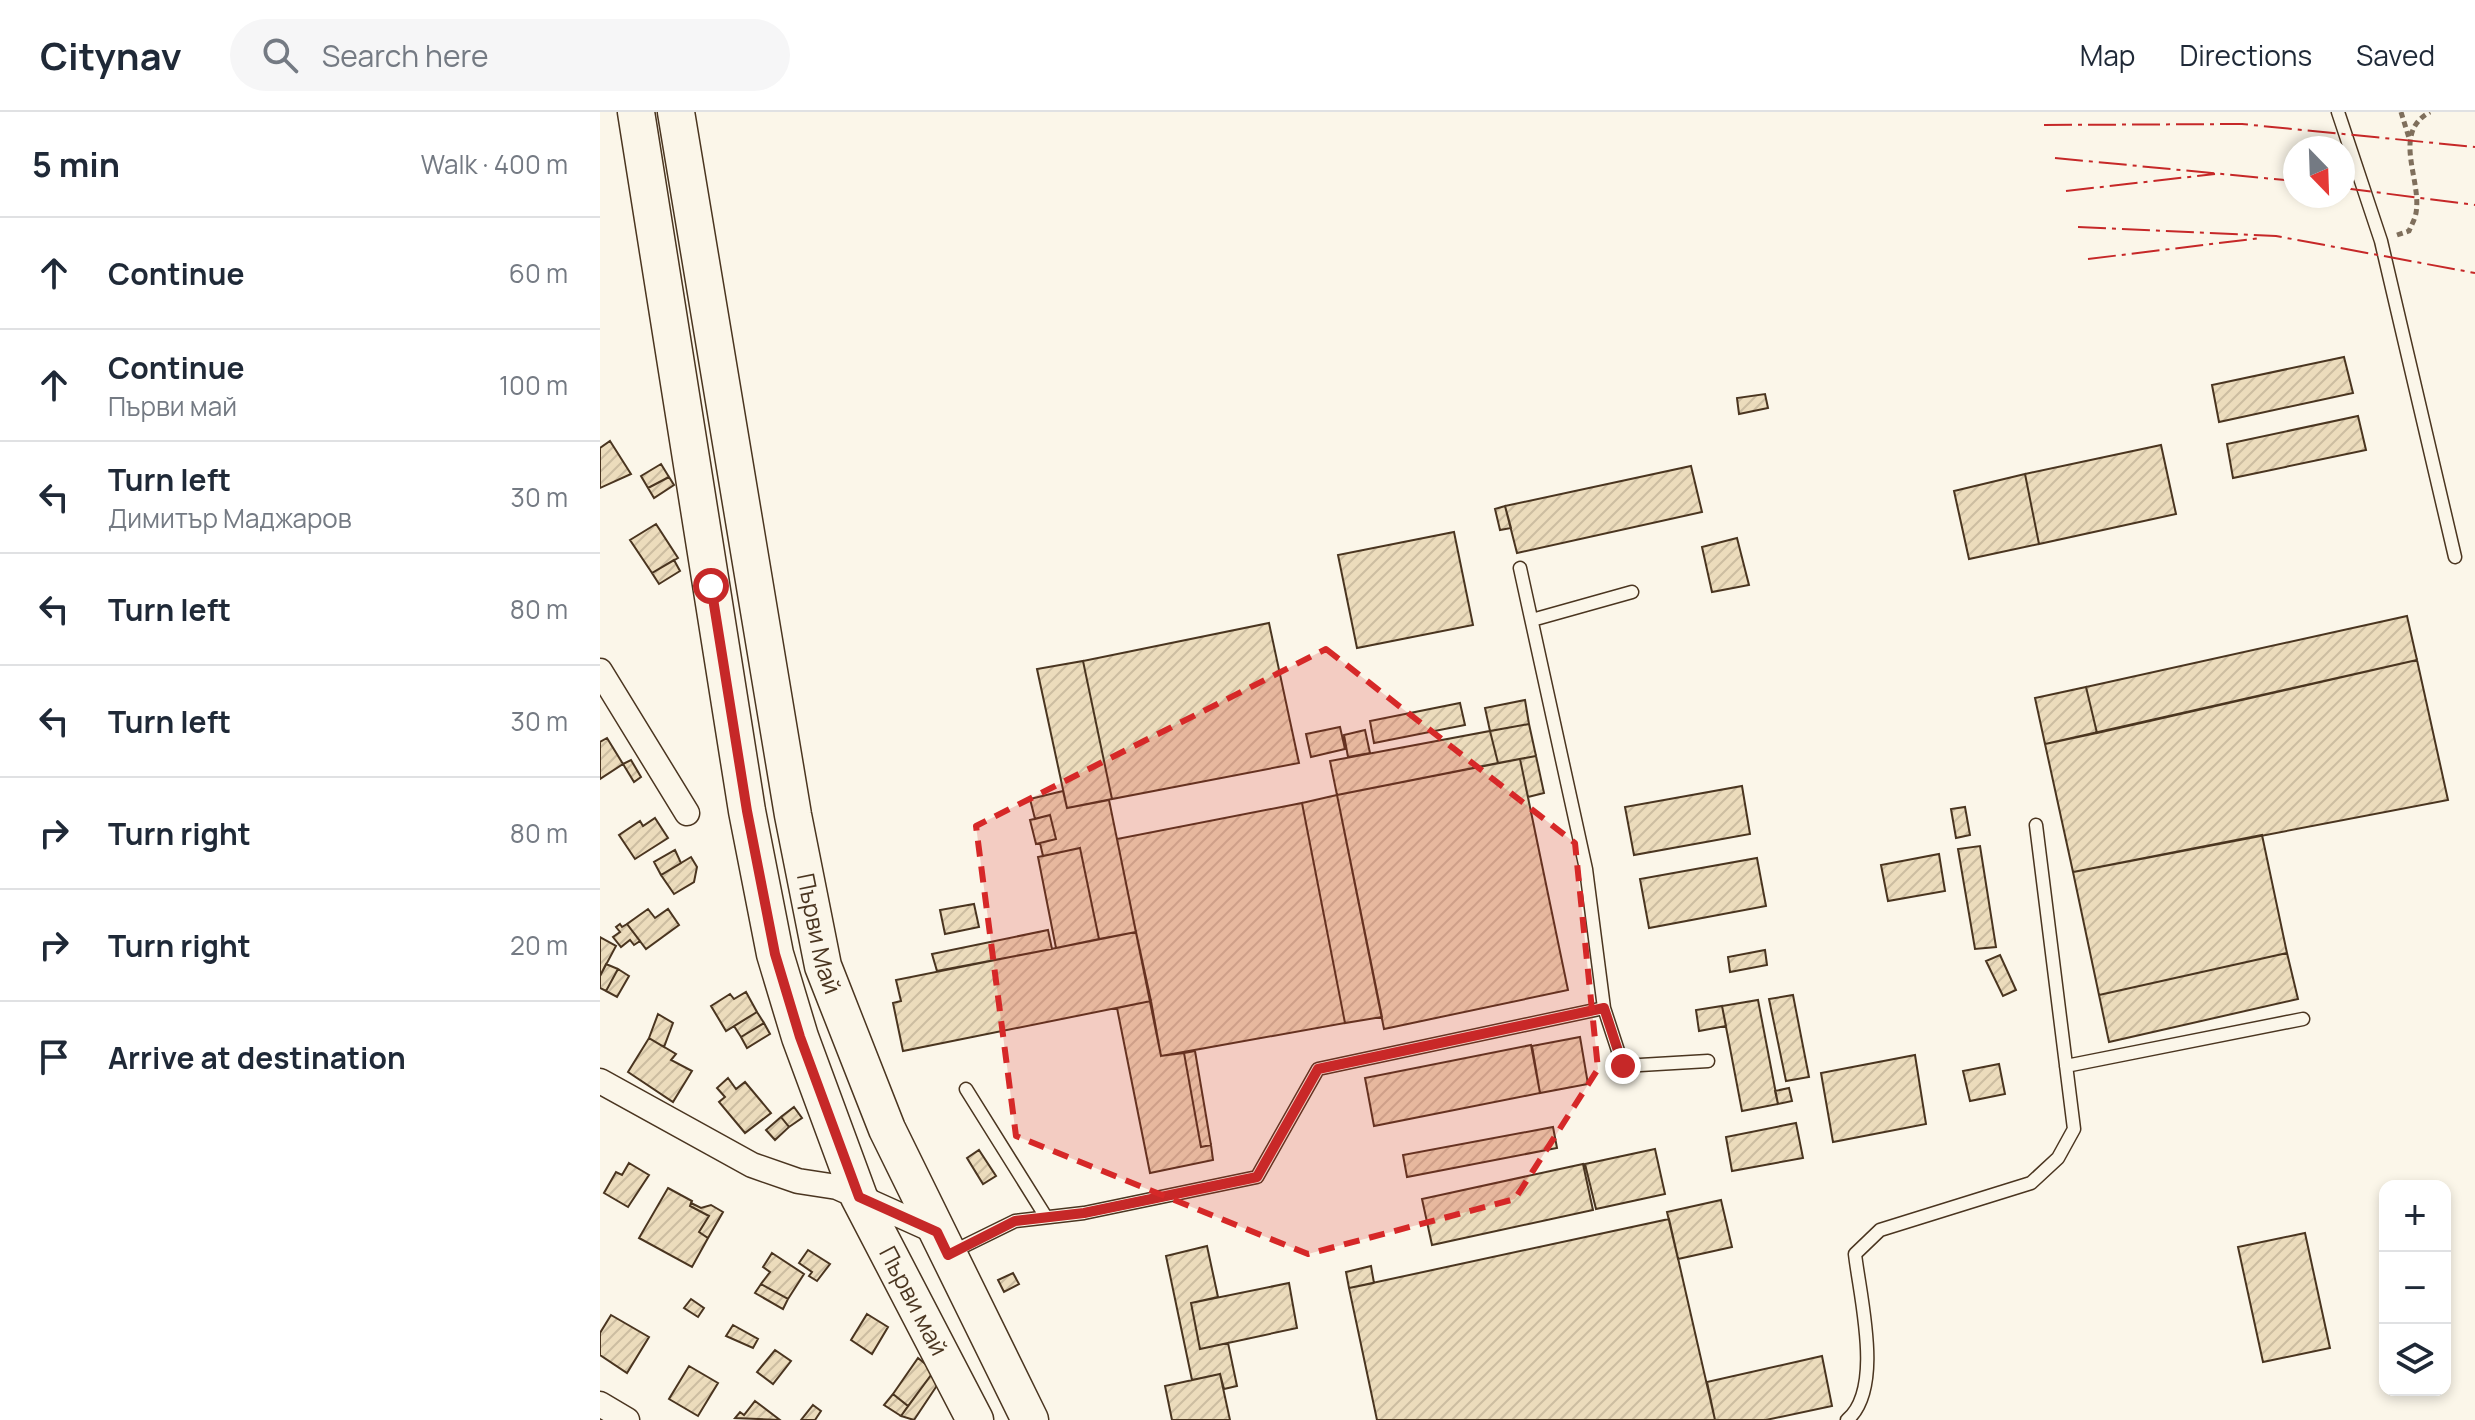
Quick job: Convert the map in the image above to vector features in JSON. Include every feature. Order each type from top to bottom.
[{"type":"main road","name":"Първи май","points":[[636,112],[747,811],[775,954],[800,1037],[859,1197],[975,1420]]},
{"type":"main road","name":"Първи Май","points":[[676,112],[793,815],[823,966],[853,1049],[942,1243]]},
{"type":"main road","points":[[942,1243],[1030,1420]]},
{"type":"street","points":[[600,671],[687,813]]},
{"type":"street","points":[[600,1081],[752,1165],[798,1181],[837,1187],[942,1243]]},
{"type":"street","points":[[600,1404],[627,1420]]},
{"type":"lane","points":[[2338,112],[2381,241],[2455,557]]},
{"type":"lane","points":[[1520,568],[1586,869],[1604,1008],[1623,1066],[1708,1061]]},
{"type":"lane","points":[[1532,620],[1632,592]]},
{"type":"lane","points":[[1847,1420],[1856,1412],[1866,1390],[1866,1351],[1855,1254],[1880,1230],[2031,1183],[2058,1158],[2074,1129],[2036,825]]},
{"type":"lane","points":[[942,1243],[1015,1221],[1084,1213],[1257,1177],[1318,1069],[1604,1008]]},
{"type":"lane","points":[[2066,1066],[2303,1019]]},
{"type":"lane","points":[[966,1089],[1046,1217]]},
{"type":"path","points":[[2381,241],[2409,231],[2416,213],[2409,138],[2401,112]]},
{"type":"path","points":[[2409,138],[2418,118],[2430,112]]},
{"type":"highlighted area","points":[[1326,649],[1575,843],[1598,1069],[1515,1199],[1308,1254],[1016,1136],[976,826]]},
{"type":"building","points":[[2344,357],[2353,393],[2219,422],[2212,385]]},
{"type":"building","points":[[1765,394],[1768,408],[1739,414],[1737,398]]},
{"type":"building","points":[[2358,416],[2366,450],[2233,478],[2227,444]]},
{"type":"building","points":[[610,441],[631,474],[600,488],[600,448]]},
{"type":"building","points":[[2161,445],[2176,514],[2039,544],[2025,474]]},
{"type":"building","points":[[661,464],[669,477],[648,488],[641,476]]},
{"type":"building","points":[[1691,466],[1702,512],[1517,553],[1505,506]]},
{"type":"building","points":[[2025,474],[2039,544],[1969,559],[1954,491]]},
{"type":"building","points":[[669,477],[674,485],[654,498],[648,488]]},
{"type":"building","points":[[1505,506],[1511,528],[1500,530],[1495,509]]},
{"type":"building","points":[[656,524],[678,558],[652,573],[630,540]]},
{"type":"building","points":[[1454,532],[1473,625],[1357,648],[1338,555]]},
{"type":"building","points":[[1737,538],[1749,585],[1712,592],[1702,547]]},
{"type":"building","points":[[674,560],[680,571],[659,584],[652,573]]},
{"type":"building","points":[[2407,616],[2417,660],[2097,733],[2086,687]]},
{"type":"building","points":[[1269,623],[1299,763],[1112,799],[1083,661]]},
{"type":"building","points":[[2417,660],[2448,800],[2073,872],[2045,744]]},
{"type":"building","points":[[1083,661],[1112,799],[1067,808],[1037,669]]},
{"type":"building","points":[[2086,687],[2097,733],[2045,744],[2035,698]]},
{"type":"building","points":[[1525,700],[1529,724],[1490,731],[1485,708]]},
{"type":"building","points":[[1460,703],[1465,725],[1374,743],[1370,721]]},
{"type":"building","points":[[1529,724],[1536,756],[1498,763],[1490,731]]},
{"type":"building","points":[[1340,727],[1345,749],[1311,757],[1306,734]]},
{"type":"building","points":[[1365,730],[1370,753],[1348,757],[1344,735]]},
{"type":"building","points":[[1490,731],[1498,763],[1337,795],[1330,761]]},
{"type":"building","points":[[607,738],[623,764],[600,779],[600,742]]},
{"type":"building","points":[[1536,756],[1544,793],[1528,797],[1520,759]]},
{"type":"building","points":[[1520,759],[1568,990],[1384,1029],[1337,795]]},
{"type":"building","points":[[631,760],[641,777],[634,782],[623,764]]},
{"type":"building","points":[[1742,786],[1750,834],[1634,855],[1625,807]]},
{"type":"building","points":[[1063,791],[1067,808],[1109,800],[1136,932],[1099,939],[1080,848],[1043,856],[1040,843],[1056,839],[1050,815],[1035,819],[1030,799]]},
{"type":"building","points":[[1337,795],[1382,1017],[1345,1023],[1302,803]]},
{"type":"building","points":[[1302,803],[1345,1023],[1161,1056],[1117,839]]},
{"type":"building","points":[[1965,807],[1970,835],[1956,838],[1951,809]]},
{"type":"building","points":[[1050,815],[1056,839],[1036,844],[1030,820]]},
{"type":"building","points":[[655,818],[668,838],[635,859],[619,835],[640,821],[643,826]]},
{"type":"building","points":[[2262,835],[2287,953],[2099,995],[2073,872]]},
{"type":"building","points":[[1980,846],[1996,947],[1975,949],[1958,849]]},
{"type":"building","points":[[1080,848],[1099,939],[1056,948],[1038,857]]},
{"type":"building","points":[[675,850],[681,863],[661,875],[654,862]]},
{"type":"building","points":[[1939,854],[1945,891],[1888,901],[1881,865]]},
{"type":"building","points":[[691,857],[697,867],[694,882],[674,894],[661,875]]},
{"type":"building","points":[[1757,858],[1766,906],[1649,928],[1640,879]]},
{"type":"building","points":[[974,904],[979,927],[945,934],[940,910]]},
{"type":"building","points":[[648,909],[655,918],[668,909],[679,925],[646,949],[627,924]]},
{"type":"building","points":[[620,924],[622,927],[627,924],[640,941],[634,945],[630,940],[621,947],[613,937],[620,932],[616,927]]},
{"type":"building","points":[[1048,930],[1052,949],[937,971],[932,954]]},
{"type":"building","points":[[1136,932],[1151,1001],[903,1051],[893,1003],[901,1001],[896,980]]},
{"type":"building","points":[[600,937],[616,946],[600,976]]},
{"type":"building","points":[[1765,950],[1767,965],[1730,972],[1728,957]]},
{"type":"building","points":[[2287,953],[2298,999],[2109,1042],[2099,995]]},
{"type":"building","points":[[2000,955],[2016,990],[2003,996],[1986,961]]},
{"type":"building","points":[[606,964],[618,969],[606,991],[600,988],[600,976]]},
{"type":"building","points":[[618,969],[629,976],[617,997],[606,991]]},
{"type":"building","points":[[746,992],[757,1012],[726,1031],[711,1006],[730,994],[734,999]]},
{"type":"building","points":[[1793,995],[1809,1077],[1786,1081],[1769,999]]},
{"type":"building","points":[[1758,1000],[1778,1104],[1742,1111],[1722,1006]]},
{"type":"building","points":[[1151,1001],[1161,1056],[1184,1053],[1201,1147],[1211,1145],[1213,1160],[1150,1173],[1117,1008]]},
{"type":"building","points":[[1722,1006],[1726,1026],[1699,1031],[1696,1010]]},
{"type":"building","points":[[757,1012],[764,1023],[741,1037],[734,1026]]},
{"type":"building","points":[[658,1014],[673,1023],[664,1047],[649,1038]]},
{"type":"building","points":[[764,1023],[770,1034],[747,1048],[741,1037]]},
{"type":"building","points":[[1580,1037],[1588,1084],[1540,1093],[1532,1046]]},
{"type":"building","points":[[649,1038],[676,1054],[671,1060],[692,1071],[673,1102],[628,1072]]},
{"type":"building","points":[[1531,1045],[1540,1093],[1374,1126],[1365,1078]]},
{"type":"building","points":[[1195,1051],[1211,1145],[1201,1147],[1184,1053]]},
{"type":"building","points":[[1915,1055],[1926,1124],[1833,1142],[1821,1073]]},
{"type":"building","points":[[1999,1064],[2005,1094],[1970,1101],[1963,1071]]},
{"type":"building","points":[[728,1078],[736,1089],[745,1082],[771,1113],[745,1133],[719,1102],[725,1097],[717,1088]]},
{"type":"building","points":[[1789,1088],[1792,1101],[1778,1104],[1775,1091]]},
{"type":"building","points":[[794,1107],[802,1118],[789,1127],[781,1117]]},
{"type":"building","points":[[781,1117],[789,1127],[775,1140],[766,1130]]},
{"type":"building","points":[[1796,1123],[1803,1158],[1732,1171],[1726,1137]]},
{"type":"building","points":[[1553,1127],[1557,1148],[1407,1177],[1403,1155]]},
{"type":"building","points":[[1655,1149],[1665,1194],[1596,1209],[1585,1164]]},
{"type":"building","points":[[979,1150],[996,1176],[983,1184],[967,1158]]},
{"type":"building","points":[[629,1163],[649,1175],[628,1207],[604,1193],[616,1172],[622,1175]]},
{"type":"building","points":[[1583,1164],[1593,1210],[1432,1245],[1422,1199]]},
{"type":"building","points":[[668,1188],[692,1201],[690,1206],[709,1216],[699,1232],[708,1238],[692,1267],[639,1238]]},
{"type":"building","points":[[1721,1200],[1732,1247],[1678,1259],[1667,1212]]},
{"type":"building","points":[[691,1203],[701,1208],[711,1205],[723,1212],[708,1238],[699,1232],[709,1216],[690,1206]]},
{"type":"building","points":[[1669,1219],[1715,1420],[1377,1420],[1349,1288]]},
{"type":"building","points":[[2305,1233],[2330,1348],[2263,1362],[2238,1247]]},
{"type":"building","points":[[1207,1246],[1218,1297],[1191,1303],[1200,1349],[1228,1343],[1237,1386],[1224,1389],[1220,1374],[1192,1380],[1166,1256]]},
{"type":"building","points":[[808,1250],[830,1264],[817,1281],[809,1276],[812,1272],[799,1263]]},
{"type":"building","points":[[772,1253],[804,1274],[788,1299],[761,1284],[770,1272],[763,1267]]},
{"type":"building","points":[[1371,1266],[1374,1283],[1349,1288],[1346,1272]]},
{"type":"building","points":[[1013,1273],[1019,1284],[1004,1292],[998,1280]]},
{"type":"building","points":[[1289,1283],[1297,1328],[1200,1349],[1191,1303]]},
{"type":"building","points":[[761,1284],[788,1299],[783,1309],[755,1293]]},
{"type":"building","points":[[691,1299],[704,1308],[698,1317],[684,1308]]},
{"type":"building","points":[[867,1314],[888,1327],[872,1354],[851,1340]]},
{"type":"building","points":[[611,1315],[649,1337],[627,1373],[600,1355],[600,1333]]},
{"type":"building","points":[[733,1325],[758,1339],[753,1348],[726,1336]]},
{"type":"building","points":[[775,1350],[791,1361],[773,1384],[757,1372]]},
{"type":"building","points":[[1822,1356],[1832,1406],[1766,1420],[1715,1420],[1707,1382]]},
{"type":"building","points":[[918,1358],[934,1371],[908,1406],[893,1394]]},
{"type":"building","points":[[689,1366],[718,1383],[698,1416],[669,1399]]},
{"type":"building","points":[[934,1371],[942,1378],[914,1420],[901,1416]]},
{"type":"building","points":[[1220,1374],[1230,1420],[1172,1420],[1165,1386]]},
{"type":"building","points":[[893,1394],[908,1406],[901,1416],[884,1405]]},
{"type":"building","points":[[755,1401],[780,1420],[735,1418],[740,1412],[744,1415]]},
{"type":"building","points":[[813,1405],[821,1411],[815,1420],[801,1420]]},
{"type":"power","points":[[2044,125],[2242,124],[2475,147]]},
{"type":"power","points":[[2055,158],[2283,180]]},
{"type":"power","points":[[2066,191],[2215,174]]},
{"type":"power","points":[[2355,190],[2475,205]]},
{"type":"power","points":[[2078,227],[2276,236],[2475,273]]},
{"type":"power","points":[[2088,259],[2261,238]]},
{"type":"route","points":[[711,586],[747,811],[775,954],[829,1119],[859,1197],[937,1232],[948,1255],[1015,1221],[1084,1213],[1257,1177],[1318,1069],[1604,1008],[1623,1066]]}]
